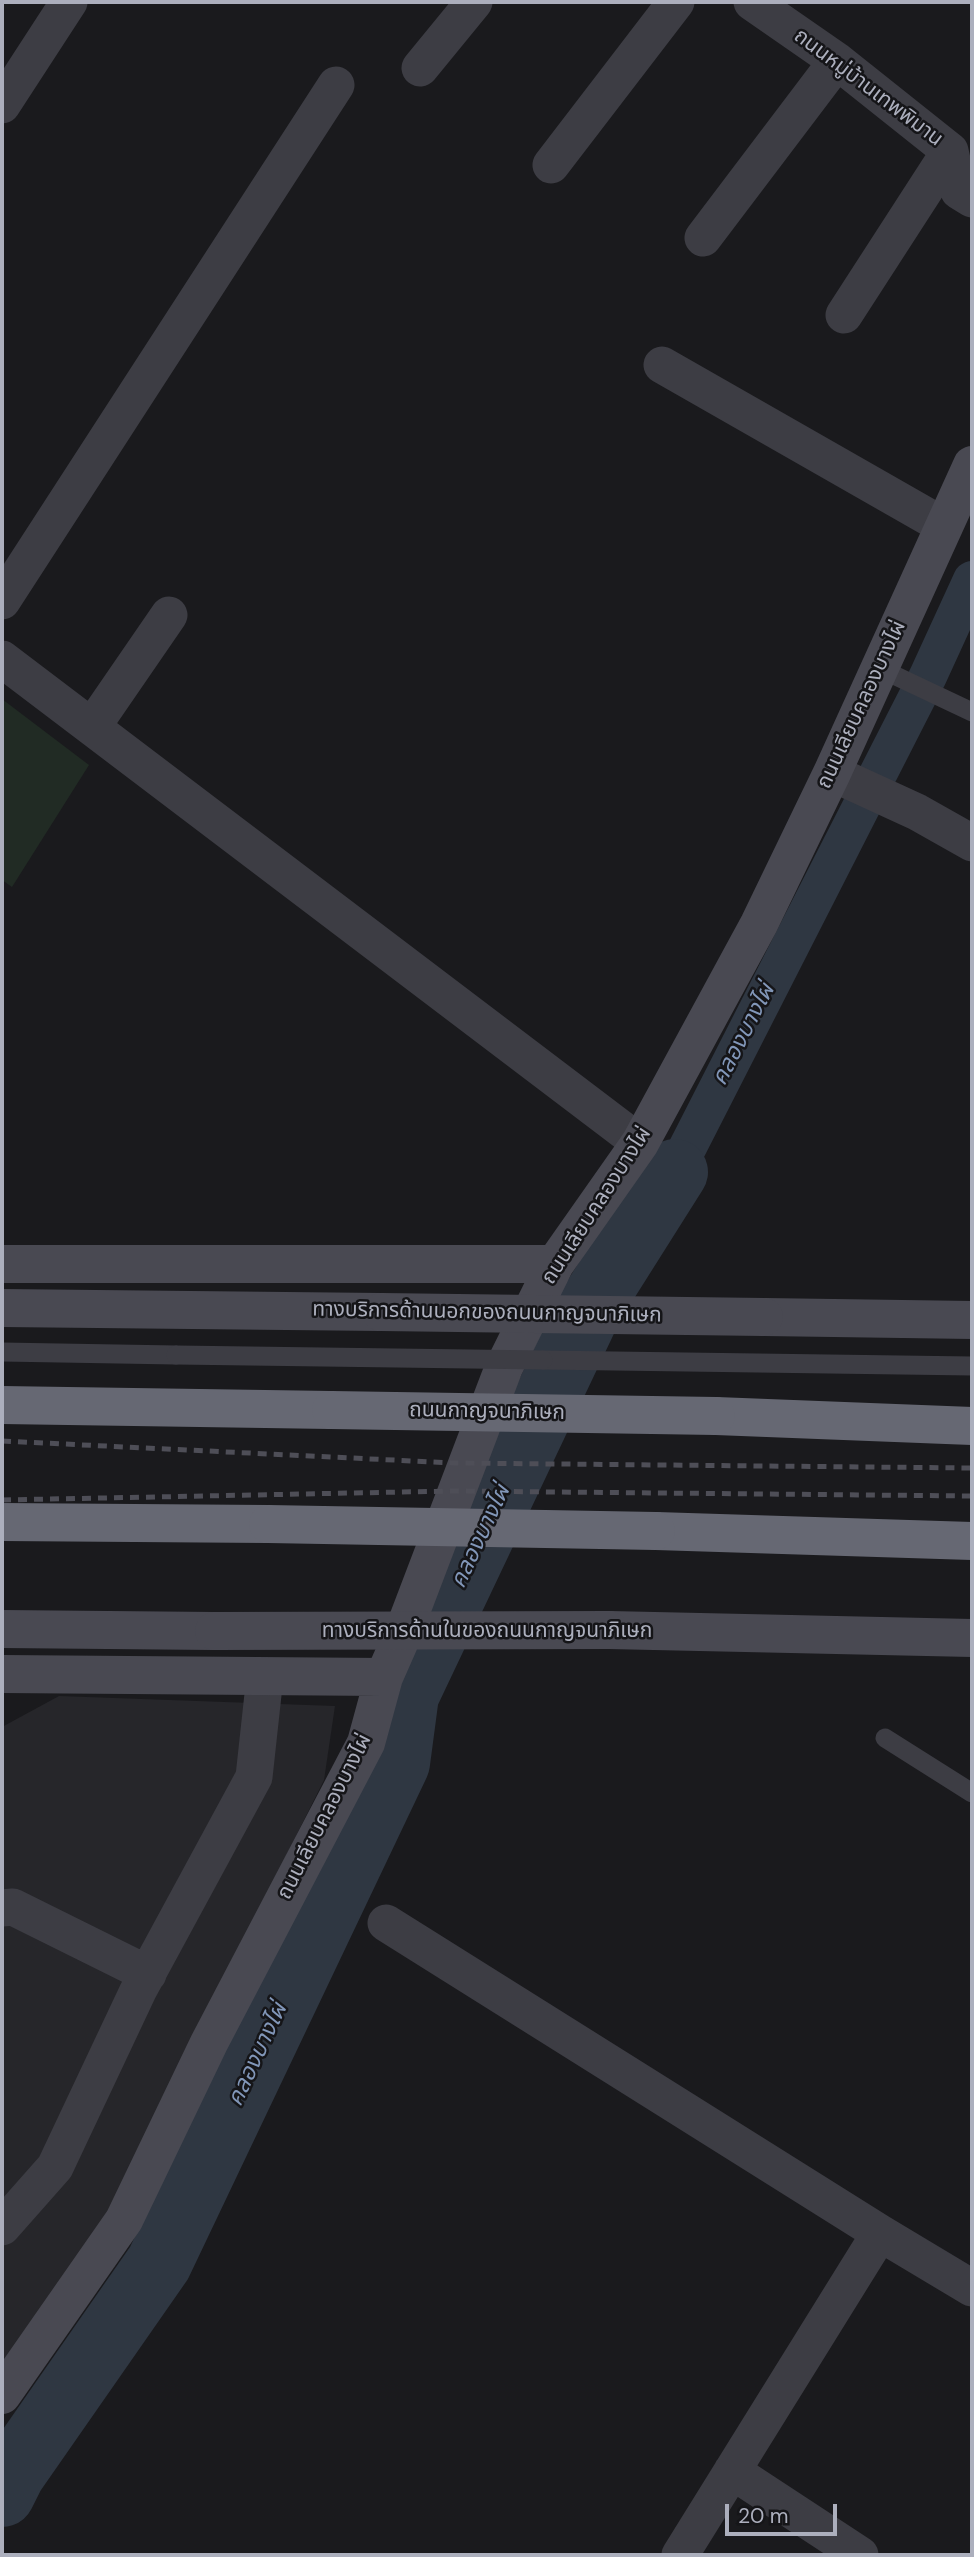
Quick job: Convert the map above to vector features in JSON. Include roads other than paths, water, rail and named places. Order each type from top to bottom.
[{"type":"highway","name":"ถนนกาญจนาภิเษก","points":[[2,1405],[716,1416],[972,1426]]},
{"type":"highway","points":[[2,1522],[656,1531],[972,1541]]},
{"type":"main road","name":"ถนนเลียบคลองบางไผ่","points":[[2,2395],[124,2220],[209,2043],[366,1744],[384,1677],[504,1367],[555,1264],[640,1143],[840,777],[890,673],[944,526],[972,465]]},
{"type":"main road","points":[[2,1264],[555,1264]]},
{"type":"main road","name":"ทางบริการด้านนอกของถนนกาญจนาภิเษก","points":[[2,1308],[972,1320]]},
{"type":"main road","name":"ทางบริการด้านในของถนนกาญจนาภิเษก","points":[[2,1629],[609,1630],[972,1638]]},
{"type":"main road","points":[[2,1674],[384,1677]]},
{"type":"street","points":[[2,105],[69,2]]},
{"type":"street","points":[[420,68],[474,2]]},
{"type":"street","points":[[551,165],[676,2]]},
{"type":"street","name":"ถนนหมู่บ้านเทพพิมาน","points":[[752,2],[961,149],[959,191],[972,199]]},
{"type":"street","points":[[703,238],[837,61]]},
{"type":"street","points":[[2,601],[336,85]]},
{"type":"street","points":[[844,316],[961,149]]},
{"type":"street","points":[[662,366],[944,526]]},
{"type":"street","points":[[92,727],[169,615]]},
{"type":"street","points":[[2,659],[640,1143]]},
{"type":"street","points":[[840,777],[917,812],[972,844]]},
{"type":"street","points":[[2,2227],[55,2166],[148,1974],[254,1777],[265,1676]]},
{"type":"street","points":[[2,1908],[13,1907],[148,1974]]},
{"type":"street","points":[[386,1923],[972,2288]]},
{"type":"street","points":[[680,2555],[880,2233]]},
{"type":"street","points":[[732,2471],[860,2555]]},
{"type":"lane","points":[[890,673],[972,712]]},
{"type":"lane","points":[[2,1352],[972,1366]]},
{"type":"lane","points":[[885,1738],[972,1793]]},
{"type":"waterway","name":"คลองบางไผ่","points":[[675,1172],[928,676],[972,580]]},
{"type":"waterway","name":"คลองบางไผ่","points":[[2,2494],[12,2474],[159,2263],[397,1763],[406,1695],[591,1305],[675,1172]]},
{"type":"railway","points":[[2,1441],[454,1463],[972,1468]]},
{"type":"railway","points":[[2,1500],[453,1491],[972,1496]]}]
